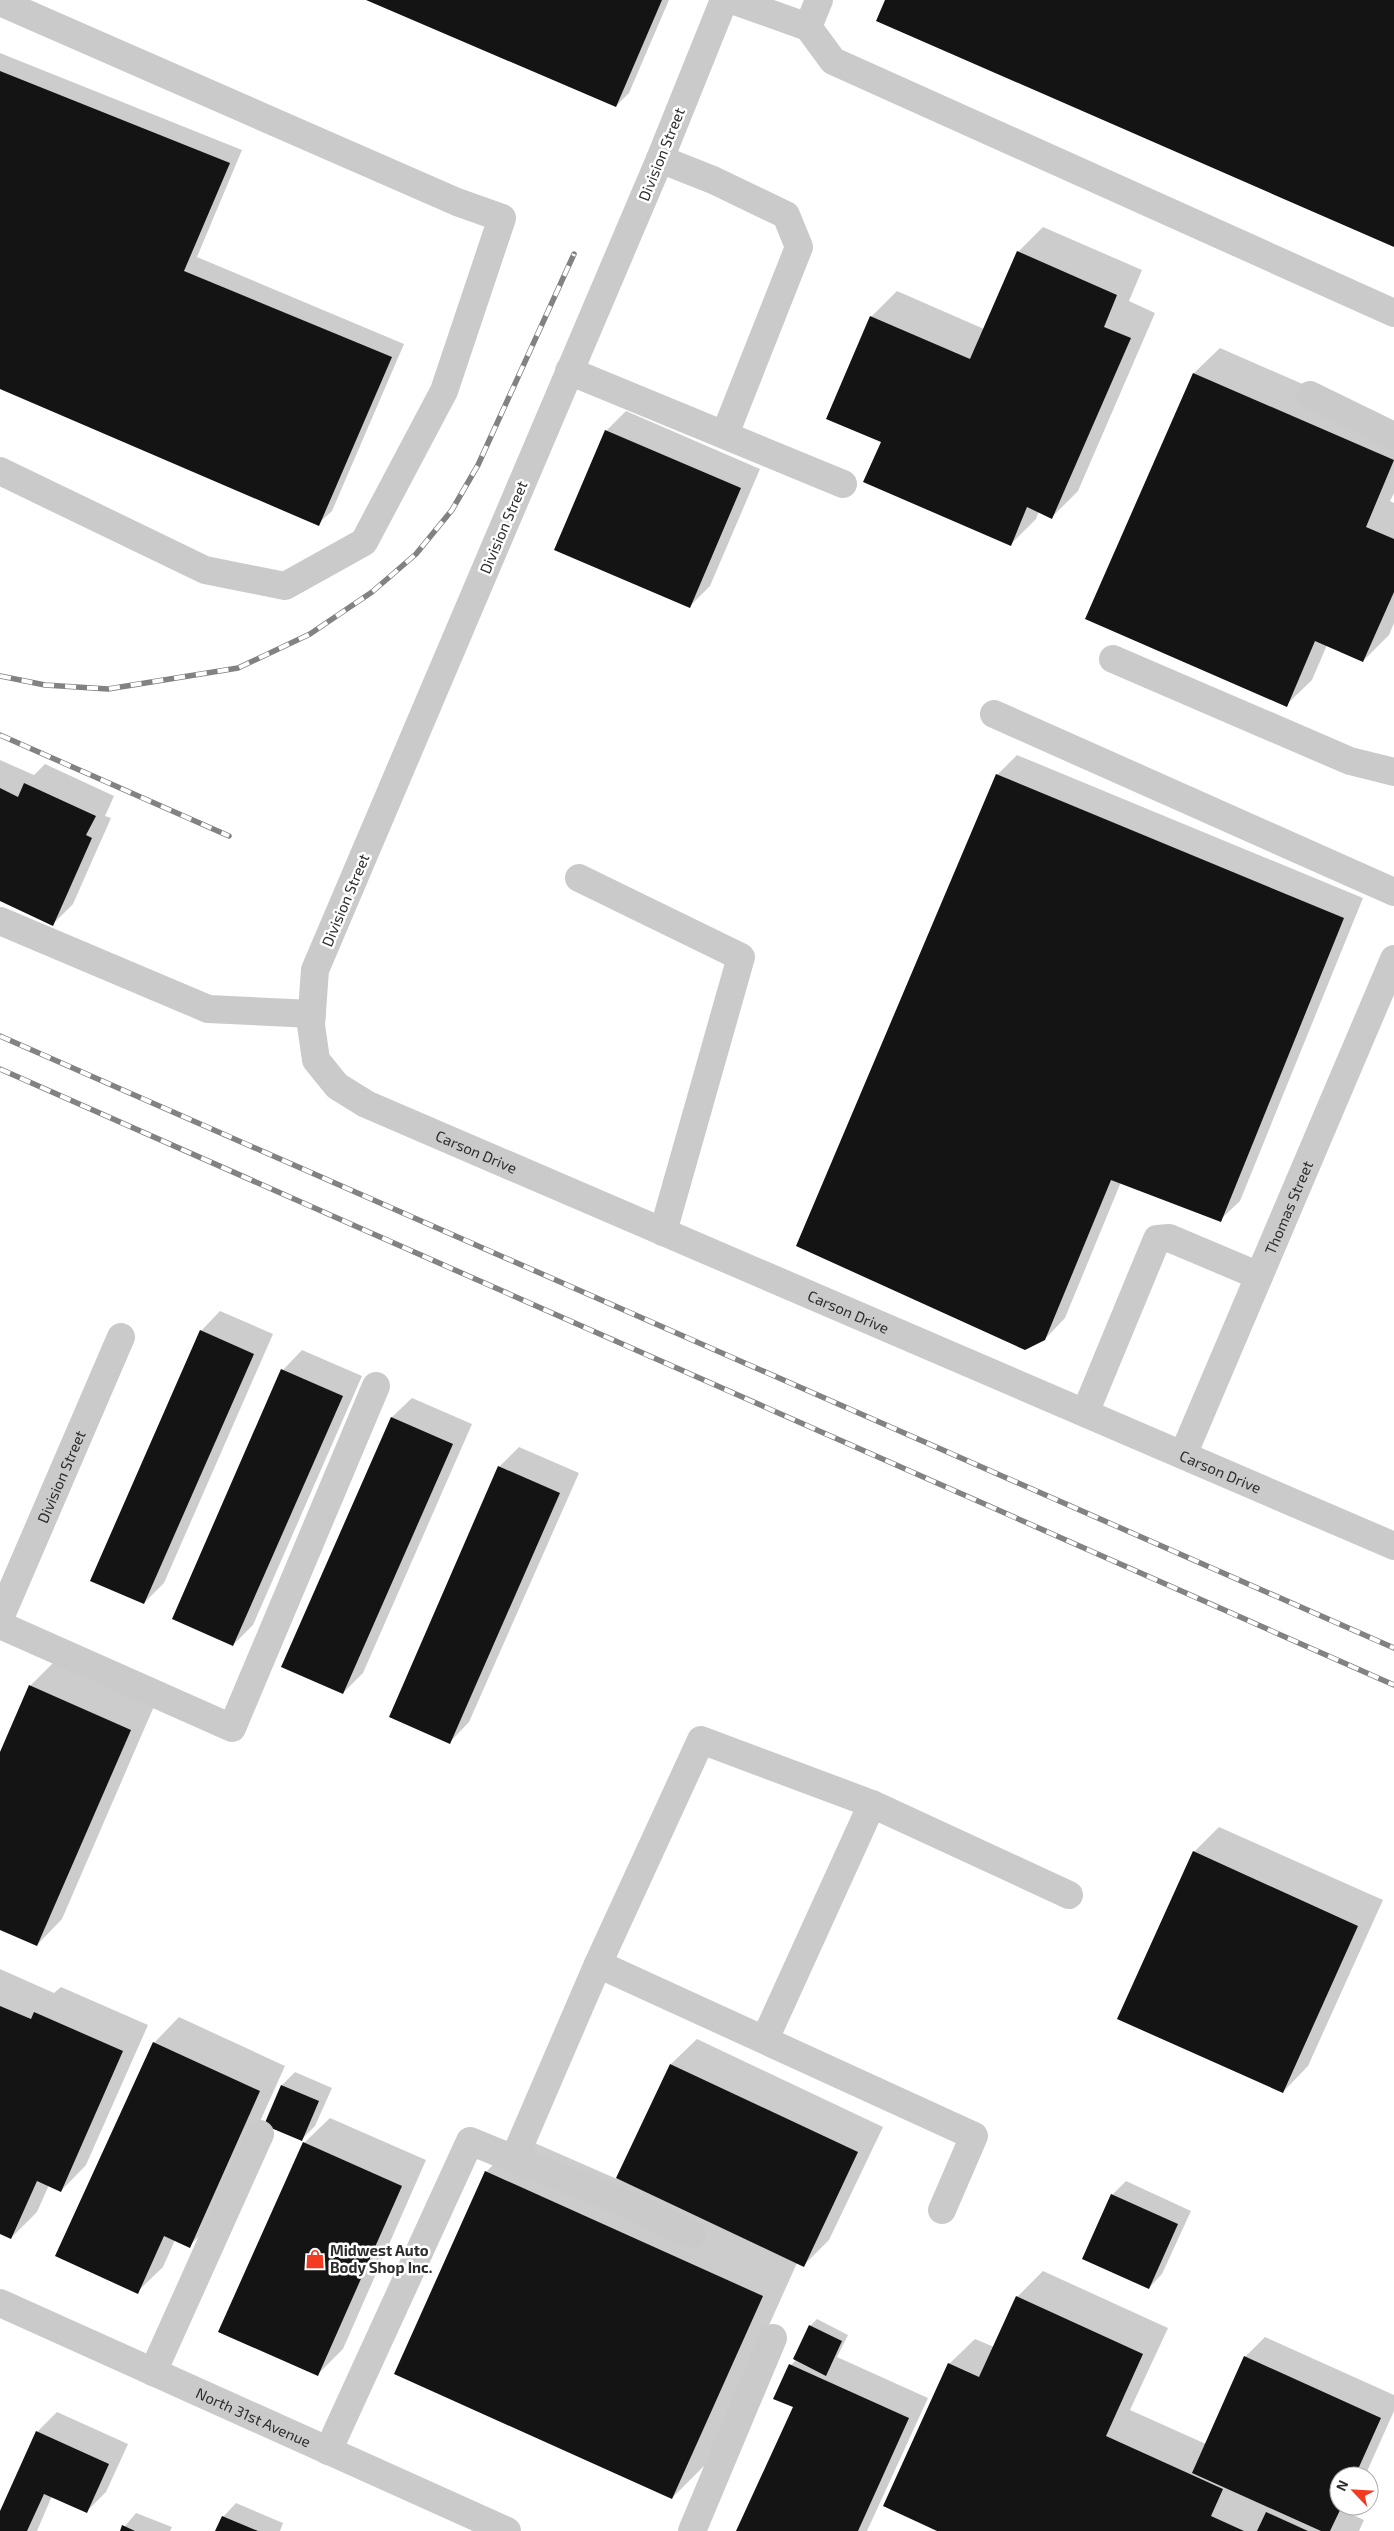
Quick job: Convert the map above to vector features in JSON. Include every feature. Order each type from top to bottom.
[{"type":"street","name":"Division Street","points":[[316,1060],[311,1025],[315,970],[660,159],[724,0]]},
{"type":"street","points":[[732,0],[808,27],[833,61],[1394,313]]},
{"type":"street","points":[[808,27],[819,0]]},
{"type":"street","points":[[0,2],[457,202],[502,218],[444,391],[364,542],[285,586],[204,570],[0,471]]},
{"type":"street","points":[[660,159],[713,180],[786,216],[799,247],[725,434]]},
{"type":"street","points":[[569,371],[843,484]]},
{"type":"street","points":[[1310,395],[1394,436]]},
{"type":"street","points":[[1113,659],[1350,761],[1394,772]]},
{"type":"street","points":[[994,714],[1394,892]]},
{"type":"street","points":[[579,878],[741,957],[663,1232]]},
{"type":"street","points":[[0,921],[208,1009],[312,1014]]},
{"type":"street","name":"Thomas Street","points":[[1183,1455],[1394,959]]},
{"type":"street","name":"Carson Drive","points":[[316,1060],[337,1086],[366,1104],[1394,1546]]},
{"type":"street","points":[[1085,1413],[1157,1239],[1169,1238],[1259,1276]]},
{"type":"street","name":"Division Street","points":[[0,1618],[121,1337]]},
{"type":"street","points":[[0,1625],[232,1728],[376,1386]]},
{"type":"street","points":[[514,2159],[598,1964],[701,1740],[872,1804],[1069,1894]]},
{"type":"street","points":[[766,2039],[872,1804]]},
{"type":"street","points":[[598,1964],[766,2039],[974,2136],[942,2210]]},
{"type":"street","points":[[153,2372],[260,2134]]},
{"type":"street","points":[[328,2451],[470,2141],[610,2197],[692,2235]]},
{"type":"street","name":"North 31st Avenue","points":[[0,2303],[507,2531]]},
{"type":"street","points":[[692,2531],[772,2338]]},
{"type":"building","points":[[366,0],[662,0],[616,107]]},
{"type":"building","points":[[885,0],[1394,0],[1394,247],[876,21]]},
{"type":"building","points":[[0,71],[230,163],[184,271],[392,357],[319,526],[0,389]]},
{"type":"building","points":[[1017,251],[1117,295],[1104,327],[1131,338],[1052,519],[1027,507],[1011,546],[863,482],[881,442],[826,419],[870,316],[970,359]]},
{"type":"building","points":[[1193,373],[1394,460],[1366,527],[1394,539],[1394,592],[1363,662],[1315,641],[1287,707],[1085,619]]},
{"type":"building","points":[[605,430],[741,488],[690,608],[554,550]]},
{"type":"building","points":[[996,774],[1344,918],[1221,1222],[1111,1180],[1045,1340],[1025,1350],[796,1246]]},
{"type":"building","points":[[24,783],[96,816],[86,835],[92,838],[53,926],[0,901],[0,788],[18,797]]},
{"type":"building","points":[[200,1330],[254,1354],[144,1604],[90,1581]]},
{"type":"building","points":[[281,1369],[343,1396],[233,1646],[172,1619]]},
{"type":"building","points":[[391,1417],[453,1444],[343,1694],[281,1667]]},
{"type":"building","points":[[498,1466],[560,1493],[450,1744],[389,1717]]},
{"type":"building","points":[[29,1685],[131,1730],[37,1946],[0,1930],[0,1752]]},
{"type":"building","points":[[1193,1851],[1358,1926],[1283,2093],[1117,2019]]},
{"type":"building","points":[[0,2006],[31,2019],[34,2012],[123,2051],[61,2192],[37,2181],[11,2239],[0,2234]]},
{"type":"building","points":[[153,2042],[260,2091],[190,2248],[164,2236],[138,2294],[55,2256]]},
{"type":"building","points":[[670,2064],[858,2152],[804,2267],[616,2178]]},
{"type":"building","points":[[281,2085],[319,2101],[302,2141],[264,2125]]},
{"type":"building","points":[[303,2142],[402,2186],[318,2376],[218,2332]]},
{"type":"building","points":[[485,2171],[763,2296],[672,2499],[394,2374]]},
{"type":"building","points":[[1111,2194],[1178,2224],[1149,2289],[1082,2259]]},
{"type":"building","points":[[1016,2296],[1143,2354],[1106,2436],[1223,2489],[1211,2516],[1244,2531],[937,2531],[883,2506],[948,2363],[979,2377]]},
{"type":"building","points":[[809,2325],[842,2341],[826,2376],[793,2359]]},
{"type":"building","points":[[1244,2356],[1381,2418],[1359,2466],[1329,2466],[1329,2516],[1337,2516],[1330,2531],[1321,2531],[1192,2473]]},
{"type":"building","points":[[789,2364],[909,2418],[858,2531],[736,2531],[793,2407],[773,2399]]},
{"type":"building","points":[[36,2431],[109,2464],[87,2513],[44,2494],[27,2531],[0,2531],[0,2511]]},
{"type":"building","points":[[1266,2512],[1308,2531],[1257,2531]]},
{"type":"building","points":[[222,2516],[258,2531],[215,2531]]},
{"type":"building","points":[[122,2525],[135,2531],[120,2531]]},
{"type":"railway","points":[[0,676],[45,685],[108,689],[238,668],[310,634],[372,592],[416,554],[452,510],[478,465],[574,254]]},
{"type":"railway","points":[[0,735],[229,836]]},
{"type":"railway","points":[[0,1036],[1394,1648]]},
{"type":"railway","points":[[0,1069],[1394,1685]]},
{"type":"place","name":"Midwest Auto Body Shop Inc.","points":[[315,2259]]}]
